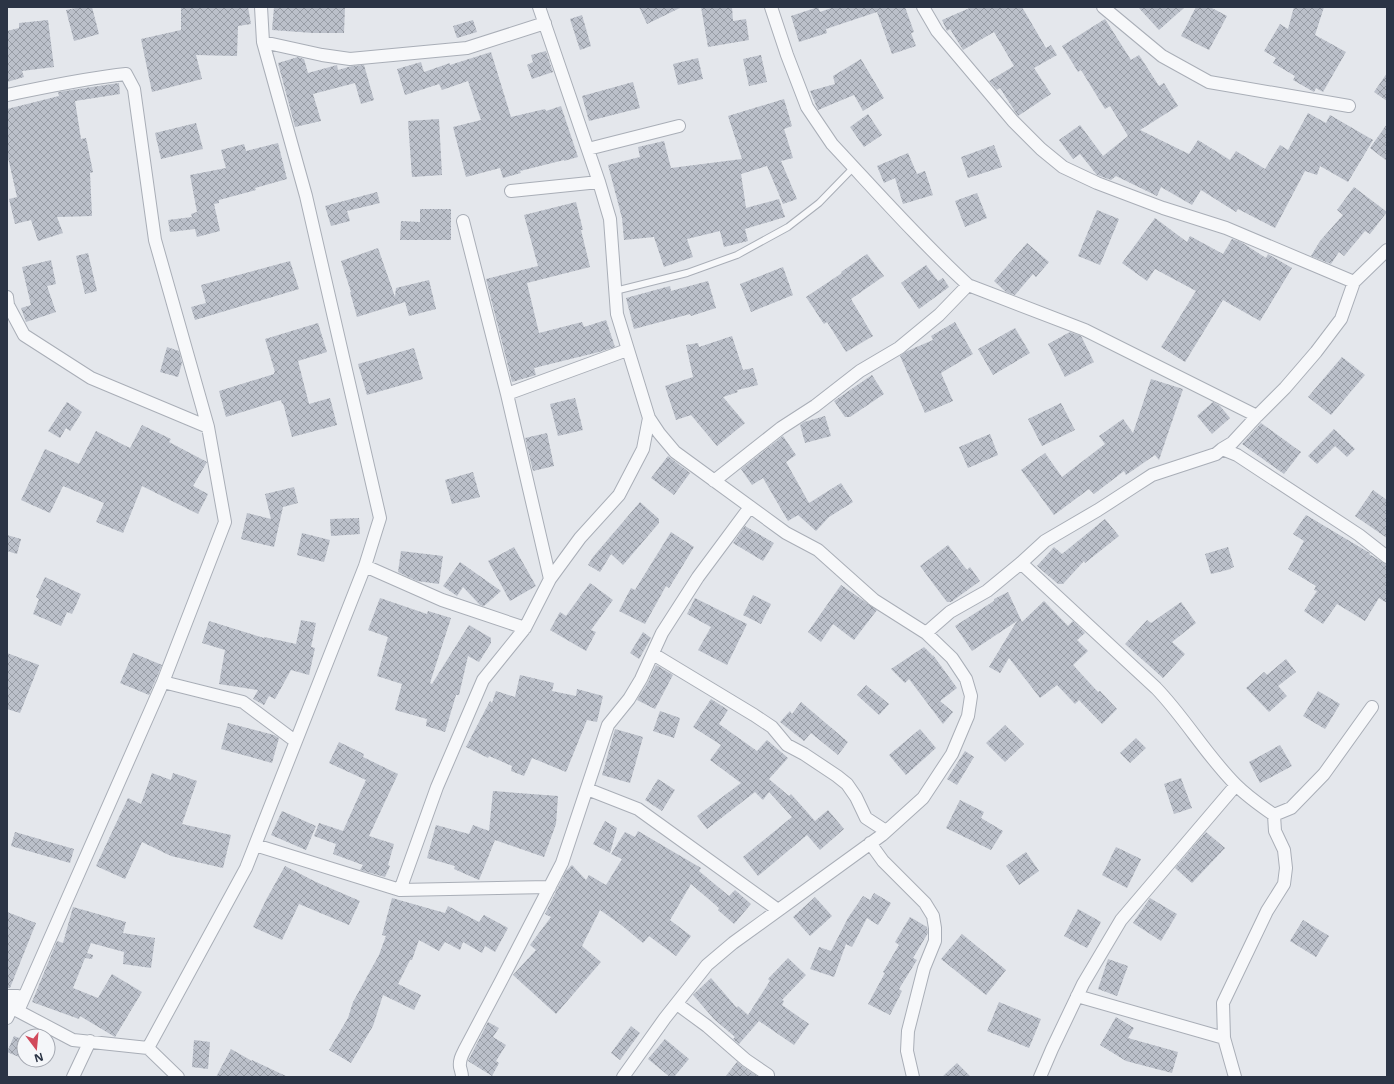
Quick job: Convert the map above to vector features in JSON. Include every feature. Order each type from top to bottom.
[{"type":"street","points":[[148,1048],[246,868],[365,566],[380,518],[306,196],[263,42],[261,7]]},
{"type":"street","points":[[539,7],[588,149],[610,219],[617,314],[649,418],[675,452],[786,533],[818,550],[874,600],[926,633],[952,658],[966,679],[971,696],[968,716],[952,754],[923,798],[886,831],[733,943],[707,965],[676,1004],[623,1077]]},
{"type":"street","points":[[771,7],[806,107],[832,144],[909,227],[968,285],[1085,330],[1257,416]]},
{"type":"street","points":[[923,7],[936,30],[1013,121],[1041,149],[1063,167],[1098,183],[1163,208],[1226,228],[1354,282]]},
{"type":"street","points":[[1103,7],[1162,56],[1209,82],[1349,106]]},
{"type":"street","points":[[263,42],[322,55],[350,59],[467,48],[545,23]]},
{"type":"street","points":[[7,95],[70,82],[126,74],[134,89],[155,240],[208,427],[225,522],[164,682],[18,1011]]},
{"type":"street","points":[[588,149],[679,126]]},
{"type":"street","points":[[511,191],[599,182]]},
{"type":"street","points":[[464,221],[507,394],[550,579]]},
{"type":"street","points":[[926,633],[950,612],[987,590],[1021,563],[1045,541],[1098,510],[1152,475],[1216,454],[1232,443],[1285,388],[1316,352],[1341,319],[1354,282],[1387,250]]},
{"type":"street","points":[[714,481],[781,428],[815,406],[860,371],[899,348],[938,315],[968,285]]},
{"type":"street","points":[[7,296],[8,305],[24,335],[92,378],[208,427]]},
{"type":"street","points":[[507,394],[627,350]]},
{"type":"street","points":[[400,890],[437,787],[483,680],[525,628],[550,579],[580,538],[619,494],[643,449],[649,418]]},
{"type":"street","points":[[1222,449],[1238,455],[1358,535],[1387,557]]},
{"type":"street","points":[[462,1077],[460,1059],[464,1049],[562,863],[608,725],[629,699],[662,634],[698,577],[750,507]]},
{"type":"street","points":[[1021,563],[1162,694],[1236,785],[1274,816],[1275,830],[1284,850],[1286,868],[1284,884],[1267,911],[1223,1003],[1224,1038],[1235,1077]]},
{"type":"street","points":[[365,566],[442,600],[525,628]]},
{"type":"street","points":[[653,654],[754,715],[772,727],[787,745],[804,754],[837,776],[847,784],[856,797],[866,818],[886,831]]},
{"type":"street","points":[[164,682],[243,702],[295,742]]},
{"type":"street","points":[[1274,816],[1291,808],[1324,774],[1372,707]]},
{"type":"street","points":[[1040,1077],[1077,996],[1121,920],[1236,785]]},
{"type":"street","points":[[587,789],[638,809],[778,910]]},
{"type":"street","points":[[870,843],[883,861],[925,903],[933,916],[935,941],[924,968],[908,1031],[907,1051],[913,1077]]},
{"type":"street","points":[[255,845],[400,890],[550,887]]},
{"type":"street","points":[[12,996],[18,1011],[73,1040],[148,1048],[178,1077]]},
{"type":"street","points":[[7,1018],[12,996]]},
{"type":"street","points":[[1077,996],[1224,1038]]},
{"type":"street","points":[[676,1004],[707,1026],[746,1060],[768,1075],[768,1077]]},
{"type":"street","points":[[73,1077],[90,1042]]},
{"type":"lane","points":[[615,291],[687,273],[737,255],[788,227],[819,203],[854,167]]},
{"type":"building","points":[[81,7],[92,7],[99,34],[74,41],[66,10]]},
{"type":"building","points":[[181,7],[248,7],[251,24],[238,26],[237,56],[196,55],[202,79],[152,92],[141,39],[181,30]]},
{"type":"building","points":[[274,7],[345,7],[344,33],[313,33],[272,30]]},
{"type":"building","points":[[639,7],[682,7],[647,24]]},
{"type":"building","points":[[701,7],[732,7],[733,21],[746,19],[749,40],[708,47]]},
{"type":"building","points":[[818,7],[820,12],[834,7],[905,7],[914,32],[911,33],[916,46],[892,54],[877,12],[826,29],[827,33],[799,42],[791,16]]},
{"type":"building","points":[[972,7],[1022,7],[1046,48],[1051,45],[1057,55],[1034,68],[1051,94],[1018,116],[1000,88],[997,90],[989,81],[1014,66],[994,32],[963,50],[950,29],[947,31],[942,20]]},
{"type":"building","points":[[1138,7],[1185,7],[1159,30]]},
{"type":"building","points":[[1196,7],[1210,7],[1227,16],[1209,50],[1181,36]]},
{"type":"building","points":[[1294,7],[1324,7],[1315,35],[1346,52],[1323,92],[1316,88],[1314,92],[1293,80],[1295,76],[1273,63],[1276,58],[1264,51],[1280,24],[1288,29]]},
{"type":"building","points":[[582,15],[591,46],[580,50],[570,19]]},
{"type":"building","points":[[1105,19],[1131,60],[1139,55],[1159,86],[1164,83],[1178,106],[1140,130],[1189,154],[1198,140],[1230,160],[1236,151],[1265,169],[1280,145],[1288,150],[1308,113],[1326,123],[1330,115],[1373,140],[1348,182],[1320,166],[1317,175],[1305,171],[1275,228],[1238,209],[1236,212],[1201,190],[1192,205],[1161,187],[1157,196],[1116,176],[1111,180],[1097,175],[1080,154],[1073,159],[1059,140],[1080,125],[1103,156],[1128,136],[1110,106],[1105,109],[1081,70],[1078,72],[1062,46]]},
{"type":"building","points":[[48,20],[54,67],[22,71],[24,77],[7,82],[7,31],[19,28],[19,23]]},
{"type":"building","points":[[473,20],[477,32],[457,38],[453,26]]},
{"type":"building","points":[[546,51],[553,72],[532,79],[527,65],[533,62],[531,55]]},
{"type":"building","points":[[491,52],[511,117],[545,109],[546,111],[561,106],[578,157],[520,171],[521,173],[503,178],[500,168],[466,177],[453,127],[481,120],[468,81],[442,90],[439,84],[405,95],[397,69],[421,62],[424,72]]},
{"type":"building","points":[[761,55],[767,82],[749,86],[743,59]]},
{"type":"building","points":[[298,57],[304,59],[308,73],[337,65],[338,70],[352,66],[364,65],[374,100],[361,104],[355,83],[313,94],[321,121],[295,127],[278,63]]},
{"type":"building","points":[[698,58],[703,79],[678,85],[673,64]]},
{"type":"building","points":[[861,59],[884,98],[863,111],[854,95],[818,110],[810,91],[835,84],[833,76]]},
{"type":"building","points":[[1387,73],[1387,101],[1374,92]]},
{"type":"building","points":[[633,82],[640,108],[589,121],[582,96]]},
{"type":"building","points":[[119,83],[120,94],[75,101],[81,139],[86,138],[93,172],[90,173],[92,216],[57,217],[63,233],[38,241],[31,220],[15,224],[9,199],[17,197],[7,153],[7,109],[59,96],[58,92]]},
{"type":"building","points":[[784,99],[792,126],[784,129],[793,158],[781,161],[797,199],[783,204],[767,166],[741,174],[746,208],[779,199],[785,217],[745,229],[748,241],[724,247],[720,231],[687,239],[693,257],[664,267],[654,237],[624,240],[622,218],[608,165],[640,157],[638,147],[664,141],[671,168],[742,159],[728,116]]},
{"type":"building","points":[[868,114],[882,135],[864,147],[850,127]]},
{"type":"building","points":[[439,119],[442,175],[412,177],[408,121]]},
{"type":"building","points":[[196,123],[203,149],[161,159],[155,133]]},
{"type":"building","points":[[1387,124],[1387,161],[1370,148]]},
{"type":"building","points":[[278,143],[287,179],[255,188],[256,190],[219,200],[219,203],[214,204],[220,231],[197,237],[195,229],[170,232],[168,220],[192,217],[191,214],[197,212],[190,175],[226,168],[221,150],[244,144],[246,151]]},
{"type":"building","points":[[994,145],[1002,167],[968,178],[961,157]]},
{"type":"building","points":[[908,153],[917,174],[925,171],[933,195],[903,204],[895,178],[884,183],[877,166]]},
{"type":"building","points":[[1354,187],[1387,212],[1370,234],[1365,231],[1344,256],[1339,252],[1331,264],[1311,256],[1320,241],[1343,215],[1337,210]]},
{"type":"building","points":[[377,192],[380,203],[347,211],[350,221],[331,226],[325,206]]},
{"type":"building","points":[[977,193],[987,218],[965,227],[955,201]]},
{"type":"building","points":[[576,202],[590,267],[527,283],[539,333],[582,322],[584,327],[606,320],[615,347],[534,368],[536,375],[512,382],[486,279],[538,266],[524,215]]},
{"type":"building","points":[[420,209],[451,209],[451,240],[400,240],[401,221],[420,222]]},
{"type":"building","points":[[1097,210],[1119,219],[1100,265],[1078,256]]},
{"type":"building","points":[[1155,218],[1187,242],[1190,236],[1223,254],[1232,239],[1241,242],[1266,258],[1268,254],[1292,268],[1260,321],[1223,300],[1185,362],[1161,347],[1196,291],[1155,269],[1147,281],[1122,263]]},
{"type":"building","points":[[1027,243],[1049,262],[1036,277],[1033,274],[1015,295],[1006,292],[994,281]]},
{"type":"building","points":[[378,248],[395,297],[396,288],[429,280],[436,309],[409,316],[405,302],[357,317],[341,261]]},
{"type":"building","points":[[88,253],[97,291],[85,294],[76,256]]},
{"type":"building","points":[[867,254],[884,276],[851,299],[873,336],[846,352],[827,322],[824,324],[806,297]]},
{"type":"building","points":[[51,260],[56,284],[47,286],[56,312],[26,322],[21,308],[31,305],[22,267]]},
{"type":"building","points":[[290,261],[299,289],[195,320],[191,307],[206,303],[201,285]]},
{"type":"building","points":[[926,265],[938,281],[943,278],[949,287],[919,309],[901,283]]},
{"type":"building","points":[[783,267],[793,295],[751,312],[740,284]]},
{"type":"building","points":[[708,281],[716,308],[691,316],[690,314],[634,329],[626,298],[670,286],[671,291]]},
{"type":"building","points":[[955,322],[973,354],[941,373],[953,401],[925,413],[900,356],[905,352],[933,340],[931,336]]},
{"type":"building","points":[[318,323],[327,352],[298,361],[309,404],[330,398],[337,425],[292,437],[281,400],[226,417],[219,391],[274,374],[275,372],[265,339]]},
{"type":"building","points":[[1015,328],[1030,353],[993,375],[978,349]]},
{"type":"building","points":[[1070,332],[1081,336],[1094,362],[1065,377],[1048,344]]},
{"type":"building","points":[[732,336],[743,370],[753,368],[758,385],[737,390],[738,392],[723,397],[745,423],[717,446],[691,415],[676,420],[665,386],[693,377],[686,345],[698,343],[699,347]]},
{"type":"building","points":[[167,347],[179,351],[182,363],[178,377],[160,372]]},
{"type":"building","points":[[414,348],[423,379],[367,395],[358,364]]},
{"type":"building","points":[[1342,357],[1365,375],[1331,415],[1308,397]]},
{"type":"building","points":[[872,375],[884,394],[850,417],[845,417],[834,401]]},
{"type":"building","points":[[1151,379],[1183,389],[1159,460],[1155,455],[1126,475],[1124,471],[1094,494],[1089,489],[1054,515],[1021,470],[1045,453],[1062,477],[1105,444],[1099,436],[1123,419],[1133,433]]},
{"type":"building","points":[[575,398],[583,430],[558,436],[550,404]]},
{"type":"building","points":[[67,402],[82,412],[70,431],[66,428],[60,438],[48,431]]},
{"type":"building","points":[[1213,402],[1220,406],[1230,418],[1212,434],[1197,416]]},
{"type":"building","points":[[1061,403],[1075,430],[1042,446],[1028,419]]},
{"type":"building","points":[[825,416],[831,436],[805,443],[800,425],[804,422]]},
{"type":"building","points":[[1261,423],[1301,452],[1284,474],[1242,444]]},
{"type":"building","points":[[142,425],[171,439],[169,442],[207,462],[193,486],[208,494],[198,514],[142,486],[123,533],[96,522],[104,503],[63,486],[50,513],[21,500],[45,449],[79,464],[96,431],[130,448]]},
{"type":"building","points":[[1334,429],[1355,449],[1347,457],[1335,446],[1317,464],[1308,456]]},
{"type":"building","points":[[547,433],[554,466],[533,471],[525,438]]},
{"type":"building","points":[[990,434],[998,455],[968,468],[959,447]]},
{"type":"building","points":[[783,436],[796,455],[786,462],[809,503],[841,483],[853,502],[829,517],[816,531],[798,515],[788,521],[763,478],[752,485],[741,469]]},
{"type":"building","points":[[668,456],[690,473],[674,495],[651,478]]},
{"type":"building","points":[[473,472],[480,497],[452,504],[445,480]]},
{"type":"building","points":[[294,487],[298,503],[283,507],[274,547],[241,539],[247,513],[271,519],[265,494]]},
{"type":"building","points":[[1373,490],[1387,500],[1387,538],[1355,516]]},
{"type":"building","points":[[640,502],[659,519],[659,523],[623,565],[611,554],[600,572],[588,565],[593,557]]},
{"type":"building","points":[[1306,515],[1370,553],[1369,554],[1387,565],[1387,603],[1379,598],[1365,621],[1337,604],[1323,624],[1304,611],[1317,591],[1314,590],[1316,586],[1288,569],[1304,541],[1293,534]]},
{"type":"building","points":[[359,518],[360,534],[331,536],[330,519]]},
{"type":"building","points":[[1105,519],[1119,536],[1085,563],[1084,561],[1063,584],[1058,584],[1037,566],[1054,547],[1062,554]]},
{"type":"building","points":[[745,526],[774,543],[763,561],[733,543]]},
{"type":"building","points":[[671,532],[694,547],[669,588],[666,586],[645,624],[619,611],[631,588],[635,590]]},
{"type":"building","points":[[302,533],[330,540],[324,562],[297,555]]},
{"type":"building","points":[[7,535],[21,539],[17,554],[7,551]]},
{"type":"building","points":[[948,545],[967,570],[970,567],[980,581],[951,602],[947,602],[920,566]]},
{"type":"building","points":[[514,547],[536,586],[510,601],[488,561]]},
{"type":"building","points":[[1228,547],[1234,567],[1211,574],[1205,554]]},
{"type":"building","points":[[401,551],[443,556],[439,584],[417,581],[398,572]]},
{"type":"building","points":[[460,562],[501,591],[484,606],[480,605],[463,587],[457,596],[443,586]]},
{"type":"building","points":[[45,577],[81,594],[72,614],[67,612],[61,626],[33,614],[39,599],[36,597]]},
{"type":"building","points":[[590,583],[613,600],[591,630],[596,632],[586,651],[550,630],[560,612],[566,616]]},
{"type":"building","points":[[841,585],[877,610],[854,640],[833,624],[821,642],[808,632]]},
{"type":"building","points":[[1008,592],[1022,622],[1044,601],[1068,626],[1073,621],[1085,633],[1077,640],[1088,651],[1073,665],[1098,692],[1100,691],[1117,709],[1102,724],[1079,700],[1075,704],[1057,685],[1040,698],[1009,658],[1000,673],[989,667],[1017,621],[972,651],[955,626],[994,601],[994,599]]},
{"type":"building","points":[[753,595],[771,604],[761,624],[743,615]]},
{"type":"building","points":[[380,598],[427,614],[428,611],[451,618],[430,683],[432,684],[469,625],[491,638],[491,643],[479,662],[468,656],[459,695],[456,695],[445,732],[426,726],[427,719],[395,710],[402,684],[377,676],[388,637],[368,630]]},
{"type":"building","points":[[695,598],[747,624],[727,665],[698,650],[711,627],[687,614]]},
{"type":"building","points":[[1181,602],[1196,623],[1172,642],[1185,654],[1163,678],[1125,644],[1147,620],[1151,623]]},
{"type":"building","points":[[301,620],[316,623],[311,647],[315,648],[309,675],[291,670],[275,699],[269,696],[264,705],[253,699],[258,690],[219,684],[225,650],[202,643],[209,621],[264,638],[296,644]]},
{"type":"building","points":[[643,632],[651,638],[639,659],[630,653]]},
{"type":"building","points":[[924,647],[933,655],[957,688],[940,701],[953,712],[943,724],[909,679],[905,683],[891,669]]},
{"type":"building","points":[[7,653],[39,665],[20,713],[7,709]]},
{"type":"building","points":[[133,653],[162,665],[149,695],[120,683]]},
{"type":"building","points":[[1286,659],[1296,672],[1278,686],[1287,696],[1269,712],[1246,688],[1264,672],[1267,675]]},
{"type":"building","points":[[656,665],[673,675],[655,709],[637,700]]},
{"type":"building","points":[[520,675],[554,683],[552,691],[576,696],[577,689],[603,696],[597,722],[587,720],[566,772],[532,758],[524,776],[511,771],[512,766],[489,756],[488,758],[466,747],[490,701],[492,703],[496,691],[515,697]]},
{"type":"building","points":[[866,685],[889,704],[879,715],[857,695]]},
{"type":"building","points":[[1318,691],[1340,704],[1325,729],[1303,716]]},
{"type":"building","points":[[711,699],[728,710],[719,724],[757,751],[767,740],[788,758],[769,779],[789,796],[791,794],[815,821],[828,810],[844,829],[820,850],[807,835],[758,876],[743,857],[792,817],[769,792],[763,800],[755,792],[707,829],[697,816],[741,783],[710,760],[721,745],[693,727]]},
{"type":"building","points":[[801,702],[848,742],[838,755],[811,733],[804,741],[780,722],[790,711],[792,714]]},
{"type":"building","points":[[660,711],[680,718],[674,738],[653,731]]},
{"type":"building","points":[[228,723],[274,735],[279,738],[272,763],[221,749]]},
{"type":"building","points":[[1005,725],[1024,744],[1005,762],[986,743]]},
{"type":"building","points":[[615,729],[643,737],[630,783],[602,775]]},
{"type":"building","points":[[920,729],[936,748],[906,775],[889,755]]},
{"type":"building","points":[[1136,738],[1146,748],[1130,763],[1120,753]]},
{"type":"building","points":[[339,742],[364,754],[363,757],[398,774],[369,836],[394,844],[388,865],[390,866],[385,877],[360,870],[363,865],[333,854],[336,844],[314,836],[319,823],[343,831],[366,780],[329,763]]},
{"type":"building","points":[[1280,745],[1292,766],[1260,783],[1249,762]]},
{"type":"building","points":[[965,751],[974,757],[957,785],[947,779]]},
{"type":"building","points":[[152,773],[171,780],[173,773],[197,781],[182,824],[231,835],[223,868],[171,856],[142,842],[125,879],[96,866],[128,798],[141,804]]},
{"type":"building","points":[[1181,778],[1192,808],[1174,814],[1164,784]]},
{"type":"building","points":[[658,779],[675,790],[662,811],[645,800]]},
{"type":"building","points":[[493,791],[558,796],[556,824],[544,857],[495,840],[479,880],[454,869],[455,866],[427,858],[436,825],[469,834],[473,825],[489,831]]},
{"type":"building","points":[[960,800],[984,812],[981,818],[1003,831],[991,850],[946,828]]},
{"type":"building","points":[[282,811],[316,826],[306,850],[271,835]]},
{"type":"building","points":[[605,821],[617,828],[610,853],[593,844]]},
{"type":"building","points":[[638,831],[701,868],[699,871],[729,896],[735,890],[751,904],[734,924],[718,910],[719,908],[691,884],[670,920],[691,936],[676,956],[649,936],[643,943],[600,910],[582,946],[601,962],[556,1014],[513,975],[536,950],[530,945],[551,917],[545,914],[566,871],[572,865],[586,880],[589,875],[606,885],[622,859],[611,854],[625,832],[635,837]]},
{"type":"building","points":[[15,832],[74,849],[70,863],[11,846]]},
{"type":"building","points":[[1206,832],[1225,848],[1192,883],[1175,868]]},
{"type":"building","points":[[1116,847],[1141,859],[1127,888],[1102,875]]},
{"type":"building","points":[[1026,852],[1039,871],[1019,885],[1006,866]]},
{"type":"building","points":[[285,866],[316,882],[360,901],[349,925],[299,904],[282,940],[253,927]]},
{"type":"building","points":[[874,893],[891,903],[878,925],[867,918],[852,947],[846,944],[834,977],[810,969],[819,947],[831,951],[848,918],[863,896],[870,900]]},
{"type":"building","points":[[815,897],[832,916],[810,936],[793,917]]},
{"type":"building","points":[[392,898],[445,913],[448,906],[479,922],[484,915],[508,928],[495,952],[485,946],[482,953],[463,942],[460,950],[445,942],[439,951],[419,940],[412,960],[410,960],[398,984],[421,995],[414,1010],[383,995],[373,1026],[351,1063],[329,1050],[348,1018],[353,1002],[379,955],[386,936],[382,935]]},
{"type":"building","points":[[1150,898],[1177,914],[1161,941],[1133,923]]},
{"type":"building","points":[[73,907],[126,922],[123,933],[155,938],[151,968],[123,964],[124,952],[91,943],[87,953],[93,955],[92,959],[85,958],[73,988],[98,998],[112,974],[142,992],[115,1037],[80,1016],[79,1019],[32,1002],[57,941],[63,943]]},
{"type":"building","points":[[1078,909],[1101,922],[1087,948],[1064,936]]},
{"type":"building","points":[[7,912],[36,923],[10,988],[7,988]]},
{"type":"building","points":[[910,917],[927,927],[928,933],[913,958],[917,960],[899,989],[902,991],[890,1015],[868,1004],[885,973],[883,972],[899,945],[895,942]]},
{"type":"building","points":[[1303,920],[1329,936],[1316,957],[1290,941]]},
{"type":"building","points":[[962,934],[1006,970],[986,995],[941,959]]},
{"type":"building","points":[[788,958],[806,975],[782,1000],[784,1001],[782,1005],[809,1024],[794,1045],[759,1021],[739,1044],[733,1039],[735,1037],[714,1019],[693,995],[711,978],[737,1008],[738,1006],[748,1015],[770,981],[768,979]]},
{"type":"building","points":[[1108,959],[1128,966],[1117,996],[1098,989]]},
{"type":"building","points":[[999,1002],[1041,1019],[1029,1048],[987,1031]]},
{"type":"building","points":[[1116,1017],[1134,1028],[1128,1038],[1178,1052],[1172,1073],[1126,1061],[1100,1045]]},
{"type":"building","points":[[488,1022],[499,1028],[493,1037],[506,1045],[496,1061],[499,1063],[492,1076],[468,1061]]},
{"type":"building","points":[[631,1026],[640,1033],[620,1060],[611,1053]]},
{"type":"building","points":[[14,1036],[16,1037],[16,1056],[7,1052]]},
{"type":"building","points":[[665,1039],[689,1059],[674,1077],[670,1077],[648,1059]]},
{"type":"building","points":[[194,1040],[210,1042],[208,1069],[192,1067]]},
{"type":"building","points":[[231,1049],[252,1061],[288,1077],[216,1077]]},
{"type":"building","points":[[737,1062],[742,1066],[758,1077],[725,1077]]},
{"type":"building","points":[[957,1063],[971,1077],[942,1077]]}]
